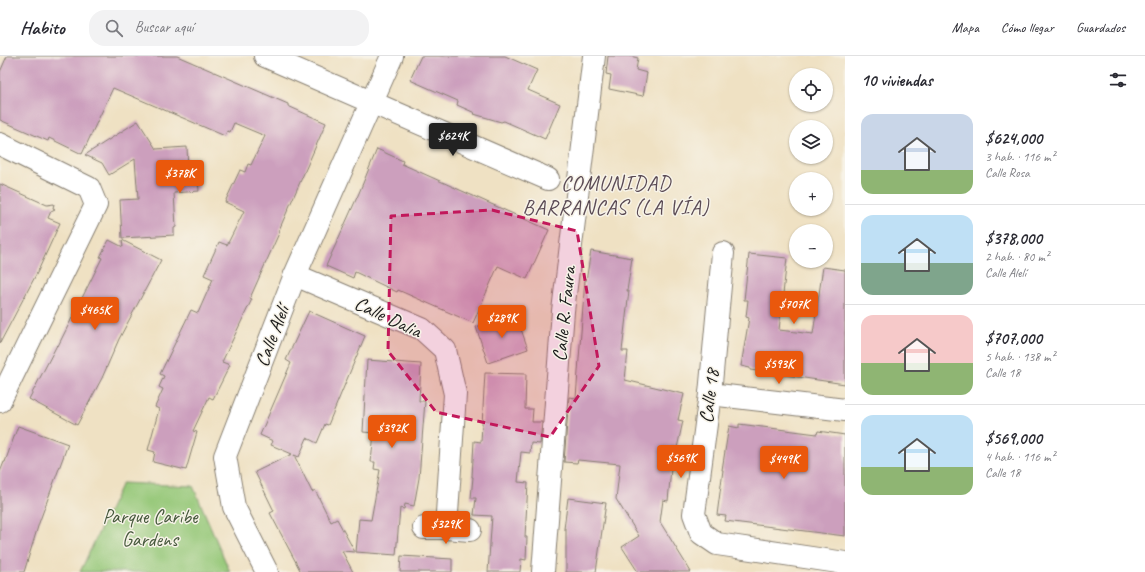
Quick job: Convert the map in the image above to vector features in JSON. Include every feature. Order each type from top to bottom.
[{"type":"street","points":[[265,56],[548,179]]},
{"type":"street","name":"Calle Alelí","points":[[268,572],[234,507],[225,456],[295,275],[392,56]]},
{"type":"street","name":"Calle R. Faura","points":[[543,572],[563,310],[594,56]]},
{"type":"street","points":[[0,144],[89,188],[96,205],[0,401]]},
{"type":"street","name":"Calle 18","points":[[723,252],[710,394],[694,514],[701,533],[717,544],[845,563]]},
{"type":"street","name":"Calle Dalia","points":[[295,275],[422,329],[445,350],[455,394],[446,528]]},
{"type":"street","points":[[710,394],[845,410]]},
{"type":"street","points":[[424,528],[470,530]]},
{"type":"highlighted area","points":[[492,210],[577,231],[599,366],[550,437],[436,412],[388,351],[391,216]]},
{"type":"green space","name":"Parque Caribe Gardens","points":[[122,483],[193,486],[230,572],[80,572]]},
{"type":"building","points":[[7,56],[177,56],[288,104],[288,106],[326,123],[250,298],[252,299],[222,362],[230,365],[213,399],[209,397],[193,431],[197,432],[186,470],[153,462],[155,452],[148,450],[159,409],[155,407],[163,389],[159,387],[164,376],[160,374],[191,310],[198,313],[213,279],[204,275],[219,242],[227,245],[244,211],[225,202],[240,170],[245,172],[248,164],[251,165],[265,136],[234,123],[230,132],[227,131],[225,136],[113,88],[82,154],[49,138],[48,141],[0,120],[0,72]]},
{"type":"building","points":[[421,56],[505,56],[537,70],[528,90],[560,104],[545,139],[504,121],[501,122],[474,114],[475,113],[457,105],[458,101],[410,80]]},
{"type":"building","points":[[608,56],[630,56],[638,58],[636,70],[647,73],[643,96],[609,89],[611,75],[606,74]]},
{"type":"building","points":[[138,121],[156,149],[187,147],[188,169],[197,168],[199,191],[174,193],[176,227],[174,228],[174,235],[122,238],[120,200],[138,199],[135,159],[109,175],[102,163],[85,155]]},
{"type":"building","points":[[377,149],[403,161],[402,164],[549,230],[527,279],[498,266],[473,323],[398,290],[397,292],[355,272],[353,278],[326,266]]},
{"type":"building","points":[[0,184],[47,205],[54,204],[53,208],[55,209],[51,211],[48,218],[60,223],[38,271],[0,343]]},
{"type":"building","points":[[109,240],[123,247],[122,240],[161,260],[119,339],[102,378],[77,425],[29,399],[57,345],[58,346],[102,258],[100,257]]},
{"type":"building","points":[[591,251],[632,258],[627,291],[629,291],[622,351],[628,351],[625,380],[684,394],[678,420],[683,421],[677,448],[673,447],[668,501],[663,500],[660,522],[691,572],[638,572],[622,547],[639,536],[616,499],[620,464],[578,460],[577,463],[564,462],[569,397],[576,398],[585,280],[586,281]]},
{"type":"building","points":[[749,254],[787,258],[779,330],[813,334],[823,268],[845,270],[845,384],[750,370],[750,368],[741,366],[749,318],[746,317],[748,300],[744,300]]},
{"type":"building","points":[[309,311],[365,336],[328,425],[325,424],[317,443],[307,438],[299,457],[294,455],[312,492],[315,490],[331,522],[337,519],[355,552],[342,551],[353,572],[301,572],[270,513],[274,511],[255,472],[292,454],[271,445],[273,441],[260,435],[291,363],[286,360]]},
{"type":"building","points":[[501,318],[502,322],[517,318],[528,349],[488,363],[476,327]]},
{"type":"building","points":[[367,360],[421,364],[419,401],[425,401],[419,478],[414,506],[405,504],[404,509],[400,508],[396,555],[356,552],[359,519],[371,520],[380,470],[374,469],[375,462],[371,462],[374,433],[363,432]]},
{"type":"building","points":[[485,373],[526,374],[525,409],[533,409],[532,422],[542,422],[540,444],[531,443],[530,453],[521,452],[518,482],[528,483],[525,537],[527,537],[526,560],[521,559],[520,572],[488,572],[492,516],[474,515],[476,498],[471,498],[474,441],[481,442]]},
{"type":"building","points":[[739,424],[817,434],[818,431],[845,435],[845,536],[725,521],[726,516],[717,515],[729,426],[739,428]]},
{"type":"building","points":[[18,426],[68,444],[39,523],[24,572],[0,572],[0,472]]},
{"type":"building","points":[[568,498],[606,503],[596,572],[566,572],[566,529],[564,529]]},
{"type":"building","points":[[401,556],[452,559],[452,572],[400,572]]},
{"type":"district","name":"COMUNIDAD BARRANCAS (LA VÍA)","points":[[616,195]]}]
